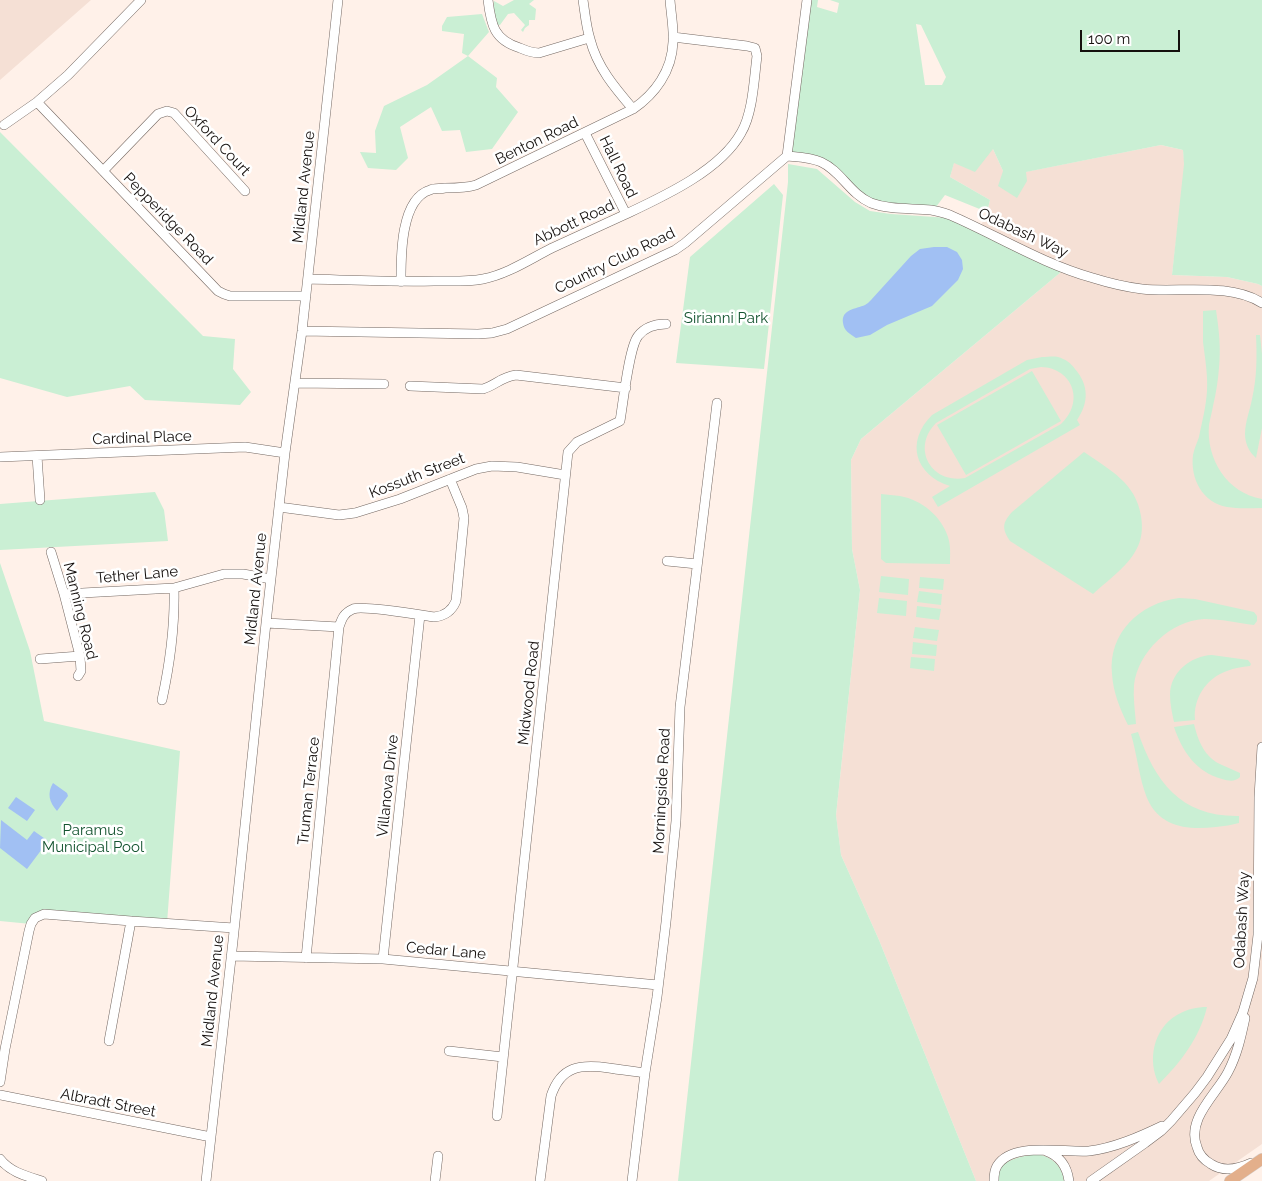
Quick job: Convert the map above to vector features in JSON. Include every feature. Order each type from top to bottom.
[{"type":"main road","points":[[1230,1181],[1262,1158]]},
{"type":"street","points":[[4,125],[37,102],[68,74],[141,0]]},
{"type":"street","name":"Midland Avenue","points":[[206,1181],[279,506],[302,331],[338,0]]},
{"type":"street","points":[[488,0],[494,29],[504,41],[512,46],[539,53],[589,38]]},
{"type":"street","points":[[583,0],[589,38],[596,58],[609,81],[633,110]]},
{"type":"street","name":"Benton Road","points":[[401,282],[403,233],[412,209],[422,194],[431,189],[476,185],[633,110],[651,95],[661,81],[673,48],[670,0]]},
{"type":"street","points":[[787,156],[806,0]]},
{"type":"street","name":"Abbott Road","points":[[308,279],[401,282],[472,280],[496,275],[665,196],[701,174],[719,159],[742,133],[749,114],[757,56],[755,48],[747,46],[673,37]]},
{"type":"street","name":"Pepperidge Road","points":[[37,102],[218,291],[230,296],[306,296]]},
{"type":"street","name":"Oxford Court","points":[[103,171],[158,114],[167,111],[174,113],[245,192]]},
{"type":"street","name":"Hall Road","points":[[585,133],[626,214]]},
{"type":"street","name":"Odabash Way","points":[[787,156],[808,158],[822,162],[832,169],[856,194],[869,202],[885,207],[933,210],[950,215],[1049,262],[1092,278],[1142,289],[1229,292],[1262,303]]},
{"type":"street","name":"Country Club Road","points":[[302,331],[478,334],[507,329],[675,250],[787,156]]},
{"type":"street","name":"Midwood Road","points":[[497,1116],[568,452],[577,442],[620,421],[631,352],[636,337],[648,328],[666,324]]},
{"type":"street","points":[[410,386],[483,389],[502,378],[516,375],[626,388]]},
{"type":"street","points":[[295,383],[384,384]]},
{"type":"street","name":"Morningside Road","points":[[632,1181],[658,986],[676,821],[680,706],[717,403]]},
{"type":"street","name":"Cardinal Place","points":[[0,457],[244,448],[285,453]]},
{"type":"street","points":[[37,456],[40,500]]},
{"type":"street","name":"Kossuth Street","points":[[279,506],[339,515],[355,513],[400,499],[476,469],[492,466],[517,466],[565,476]]},
{"type":"street","points":[[266,623],[339,627],[342,616],[354,608],[434,617],[440,617],[450,611],[456,601],[464,518],[450,479]]},
{"type":"street","name":"Manning Road","points":[[51,552],[80,656],[81,671],[78,676]]},
{"type":"street","points":[[667,561],[697,564]]},
{"type":"street","name":"Tether Lane","points":[[64,594],[174,588],[224,574],[243,574],[271,579]]},
{"type":"street","points":[[162,700],[173,634],[174,588]]},
{"type":"street","name":"Villanova Drive","points":[[383,960],[420,615]]},
{"type":"street","name":"Truman Terrace","points":[[306,958],[339,627]]},
{"type":"street","points":[[40,659],[80,656]]},
{"type":"street","name":"Odabash Way","points":[[1091,1181],[1161,1131],[1171,1121],[1207,1078],[1231,1039],[1243,1012],[1253,978],[1258,934],[1259,790],[1262,747]]},
{"type":"street","points":[[0,1082],[29,931],[35,918],[44,914],[56,914],[234,928]]},
{"type":"street","points":[[109,1041],[130,921]]},
{"type":"street","name":"Cedar Lane","points":[[231,956],[383,960],[658,986]]},
{"type":"street","points":[[1253,978],[1240,1041],[1234,1058],[1227,1074],[1200,1114],[1194,1127],[1194,1141],[1198,1152],[1205,1160],[1216,1167],[1229,1169],[1243,1167],[1262,1158]]},
{"type":"street","points":[[449,1051],[504,1057]]},
{"type":"street","points":[[540,1181],[551,1096],[554,1088],[563,1076],[570,1071],[585,1066],[645,1073]]},
{"type":"street","name":"Albradt Street","points":[[0,1095],[211,1137]]},
{"type":"street","points":[[994,1181],[994,1172],[997,1166],[1003,1159],[1012,1154],[1040,1150],[1089,1151],[1128,1140],[1171,1121]]},
{"type":"street","points":[[1040,1150],[1053,1154],[1061,1161],[1067,1170],[1069,1181]]},
{"type":"street","points":[[435,1181],[438,1156]]},
{"type":"street","points":[[0,1159],[15,1172],[42,1181]]},
{"type":"shaded area","points":[[0,0],[91,0],[0,80]]},
{"type":"shaded area","points":[[1161,145],[1183,150],[1185,167],[1172,275],[1227,277],[1262,286],[1262,1144],[1209,1181],[976,1181],[879,940],[841,855],[836,815],[860,590],[852,549],[851,460],[861,439],[1061,272],[1062,268],[980,228],[990,200],[950,177],[954,162],[993,149],[1003,171],[1025,172]]},
{"type":"green space","points":[[514,0],[534,0],[529,4],[536,9],[535,20],[529,20],[529,25],[523,32],[521,30],[525,25],[514,13],[508,14],[500,25],[495,24],[494,1],[503,6]]},
{"type":"green space","points":[[808,0],[818,0],[817,7],[837,13],[839,3],[830,0],[1262,0],[1262,286],[1227,277],[1172,275],[1184,164],[1183,150],[1161,145],[1026,172],[1027,181],[1017,198],[998,186],[1003,171],[993,149],[975,172],[954,163],[950,177],[990,200],[987,212],[945,195],[933,211],[869,202],[832,169],[787,156]],"holes":[[[916,24],[921,25],[946,77],[942,85],[925,85]]]},
{"type":"green space","points":[[482,14],[489,32],[468,56],[462,53],[464,34],[442,31],[442,26],[447,17]]},
{"type":"green space","points":[[468,56],[497,78],[496,87],[518,112],[492,149],[466,152],[460,130],[442,131],[431,107],[400,127],[408,158],[396,170],[368,168],[360,152],[376,153],[375,131],[384,106],[427,85]]},
{"type":"green space","points":[[0,132],[203,336],[235,339],[233,369],[251,392],[240,405],[145,400],[130,386],[67,397],[0,378]]},
{"type":"green space","points":[[788,164],[817,169],[855,202],[870,211],[949,218],[1061,272],[861,439],[851,460],[852,549],[860,590],[836,815],[841,855],[879,940],[976,1181],[678,1181],[788,182]]},
{"type":"green space","name":"Sirianni Park","points":[[774,184],[783,195],[764,369],[676,363],[690,257]]},
{"type":"green space","points":[[1216,310],[1220,361],[1209,425],[1211,450],[1215,462],[1229,482],[1239,490],[1262,499],[1262,508],[1227,507],[1211,501],[1200,488],[1194,473],[1193,455],[1199,437],[1207,391],[1203,342],[1203,311]]},
{"type":"green space","points":[[1256,335],[1260,335],[1262,354],[1262,428],[1256,458],[1248,447],[1245,434],[1255,383]]},
{"type":"green space","points":[[1042,357],[1061,358],[1070,363],[1080,375],[1086,394],[1084,407],[1077,420],[1080,425],[938,507],[932,497],[950,486],[938,481],[929,474],[922,466],[918,457],[918,436],[924,425],[932,415],[1027,360]],"holes":[[[1041,367],[1061,373],[1068,380],[1074,397],[1068,415],[1061,424],[965,478],[953,478],[934,470],[928,462],[925,453],[925,443],[936,423],[1030,369]]]},
{"type":"green space","points":[[1032,371],[1061,421],[966,475],[937,425]]},
{"type":"green space","points":[[1084,452],[1112,471],[1128,486],[1138,505],[1142,525],[1140,542],[1132,556],[1122,568],[1093,594],[1010,541],[1004,529],[1006,519],[1012,512]]},
{"type":"green space","points":[[155,492],[164,510],[168,541],[0,550],[0,504]]},
{"type":"green space","points":[[881,494],[900,496],[916,501],[936,516],[948,537],[950,564],[886,563],[881,559]]},
{"type":"green space","name":"Paramus Municipal Pool","points":[[0,563],[30,651],[44,721],[180,751],[167,923],[44,914],[31,924],[0,921]]},
{"type":"green space","points":[[881,576],[909,579],[908,595],[879,592]]},
{"type":"green space","points":[[920,577],[944,579],[943,590],[919,588]]},
{"type":"green space","points":[[919,591],[942,594],[941,605],[917,602]]},
{"type":"green space","points":[[879,598],[907,601],[906,616],[877,613]]},
{"type":"green space","points":[[1179,598],[1195,599],[1254,612],[1257,616],[1257,621],[1254,625],[1223,620],[1204,619],[1191,621],[1168,632],[1158,640],[1142,661],[1137,673],[1134,685],[1136,724],[1128,725],[1117,700],[1113,681],[1112,659],[1115,646],[1129,622],[1140,613],[1165,601]]},
{"type":"green space","points":[[917,606],[941,609],[939,620],[916,617]]},
{"type":"green space","points":[[915,627],[939,630],[937,641],[913,638]]},
{"type":"green space","points":[[913,642],[937,645],[936,656],[912,654]]},
{"type":"green space","points":[[1212,655],[1248,660],[1251,664],[1250,666],[1220,674],[1207,684],[1196,704],[1195,720],[1174,722],[1170,695],[1174,679],[1178,672],[1189,662]]},
{"type":"green space","points":[[911,657],[935,659],[934,671],[910,668]]},
{"type":"green space","points":[[1194,724],[1200,743],[1211,758],[1240,773],[1240,777],[1229,781],[1213,776],[1197,766],[1181,744],[1174,727]]},
{"type":"green space","points":[[1138,732],[1153,766],[1162,781],[1173,793],[1186,803],[1201,810],[1219,815],[1239,816],[1239,823],[1195,828],[1176,825],[1159,816],[1147,798],[1142,782],[1131,734]]},
{"type":"green space","points":[[1200,1007],[1207,1007],[1195,1039],[1175,1067],[1159,1084],[1155,1075],[1153,1056],[1154,1046],[1162,1028],[1181,1013]]},
{"type":"green space","points":[[1037,1154],[1047,1157],[1059,1166],[1064,1181],[999,1181],[998,1174],[1003,1165],[1014,1159]]},
{"type":"water","points":[[947,247],[957,252],[962,260],[963,269],[958,280],[932,306],[887,325],[870,335],[856,338],[848,332],[843,323],[844,315],[847,312],[868,303],[911,256],[920,249]]},
{"type":"water","points":[[53,783],[67,793],[68,796],[57,811],[50,797]]},
{"type":"water","points":[[16,797],[35,810],[27,821],[8,808]]},
{"type":"water","points":[[1,820],[27,840],[34,831],[48,841],[27,869],[0,848]]}]
